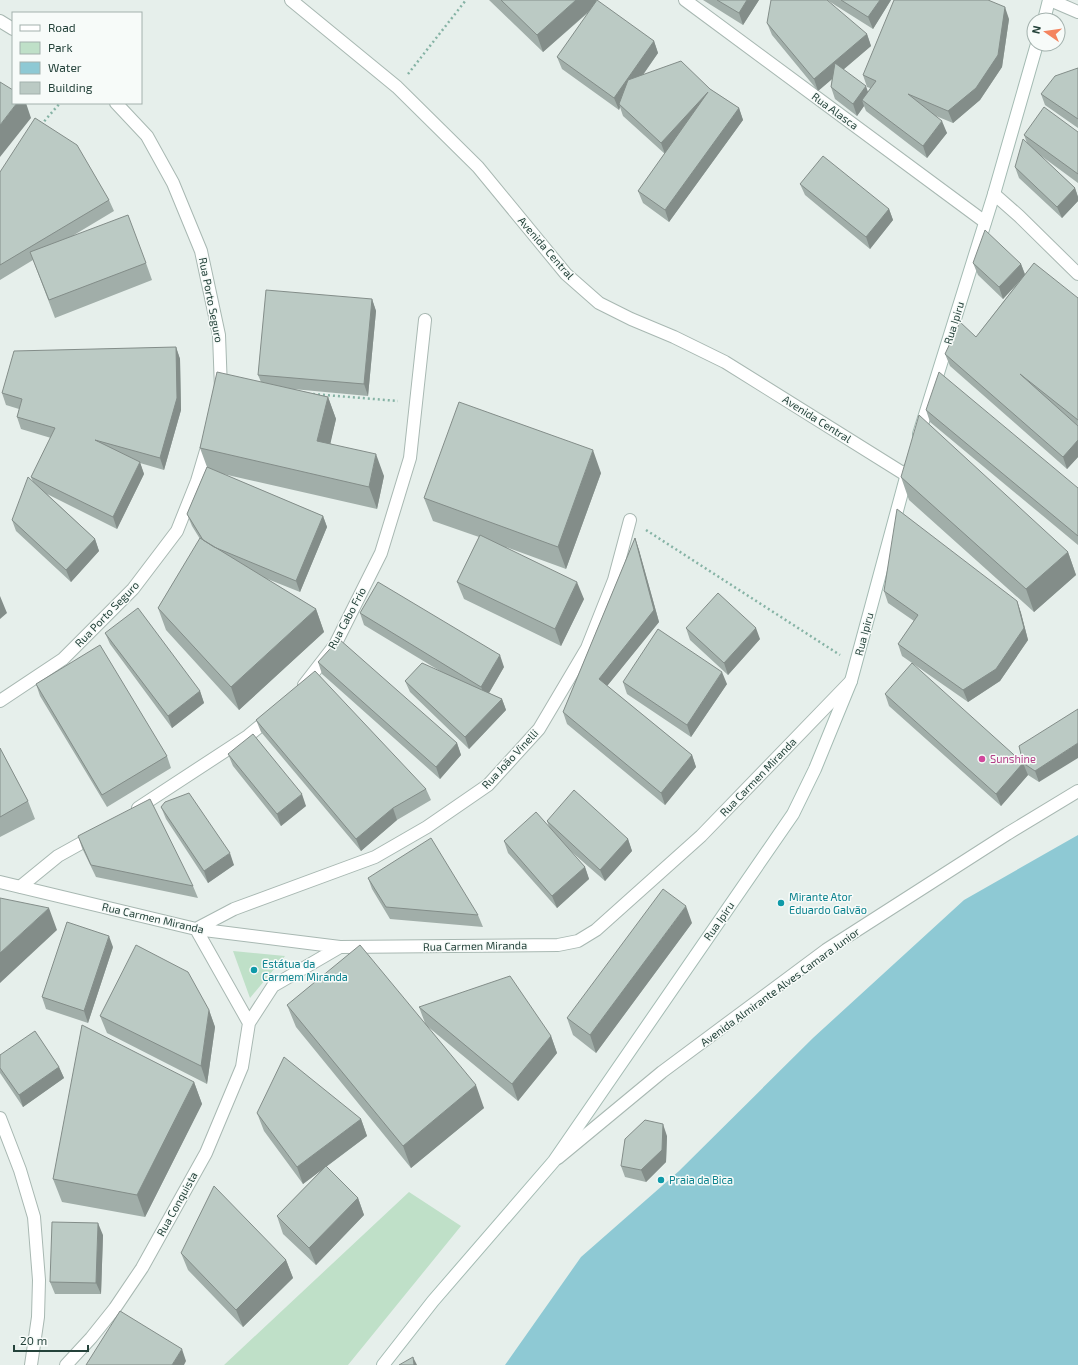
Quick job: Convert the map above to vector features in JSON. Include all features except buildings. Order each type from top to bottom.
[{"type":"street","name":"Avenida Central","points":[[291,0],[397,88],[478,166],[566,274],[599,303],[631,320],[674,337],[725,362],[906,475]]},
{"type":"street","name":"Rua Alasca","points":[[685,0],[985,222]]},
{"type":"street","points":[[1046,12],[1049,0],[1078,12]]},
{"type":"street","points":[[0,21],[12,29]]},
{"type":"street","name":"Rua Ipiru","points":[[916,445],[994,194],[1036,52]]},
{"type":"street","name":"Rua Porto Seguro","points":[[117,104],[147,136],[174,183],[201,251],[219,335],[222,386],[219,399]]},
{"type":"street","points":[[994,194],[1019,216],[1078,274]]},
{"type":"street","name":"Rua Cabo Frio","points":[[299,692],[335,645],[381,553],[410,458],[425,320]]},
{"type":"street","name":"Rua Porto Seguro","points":[[0,701],[63,659],[133,590],[177,531],[197,481],[211,432]]},
{"type":"street","name":"Rua Ipiru","points":[[554,1161],[793,814],[815,769],[851,681],[911,460]]},
{"type":"street","name":"Rua João Vinelli","points":[[196,929],[234,909],[375,857],[428,827],[488,785],[539,729],[587,648],[614,580],[630,520]]},
{"type":"street","name":"Rua Carmen Miranda","points":[[0,882],[196,929],[340,948],[558,945],[578,941],[596,930],[701,836],[851,681]]},
{"type":"street","points":[[128,815],[248,736],[283,708]]},
{"type":"street","name":"Avenida Almirante Alves Camara Junior","points":[[554,1161],[662,1072],[826,950],[1007,834],[1078,791]]},
{"type":"street","points":[[20,887],[58,856],[102,831]]},
{"type":"street","points":[[196,929],[249,1023],[273,986],[340,948]]},
{"type":"street","name":"Rua Conquista","points":[[66,1365],[91,1338],[115,1308],[142,1268],[202,1159],[242,1067],[249,1023]]},
{"type":"street","points":[[0,1118],[20,1170],[34,1217],[39,1280],[38,1318],[31,1365]]},
{"type":"street","points":[[383,1365],[432,1301],[554,1161]]},
{"type":"path","points":[[397,88],[466,0]]},
{"type":"path","points":[[40,126],[59,104]]},
{"type":"path","points":[[307,393],[416,403]]},
{"type":"path","points":[[630,520],[856,665]]},
{"type":"green space","points":[[233,951],[285,956],[250,998]]},
{"type":"green space","points":[[409,1192],[461,1226],[348,1365],[224,1365]]},
{"type":"water","points":[[1078,835],[1078,1365],[505,1365],[581,1257],[679,1171],[813,1038],[964,900]]},
{"type":"place","name":"Sunshine","points":[[982,759]]},
{"type":"place","name":"Mirante Ator Eduardo Galvão","points":[[781,903]]},
{"type":"place","name":"Estátua da Carmem Miranda","points":[[254,970]]},
{"type":"place","name":"Praia da Bica","points":[[661,1180]]}]
